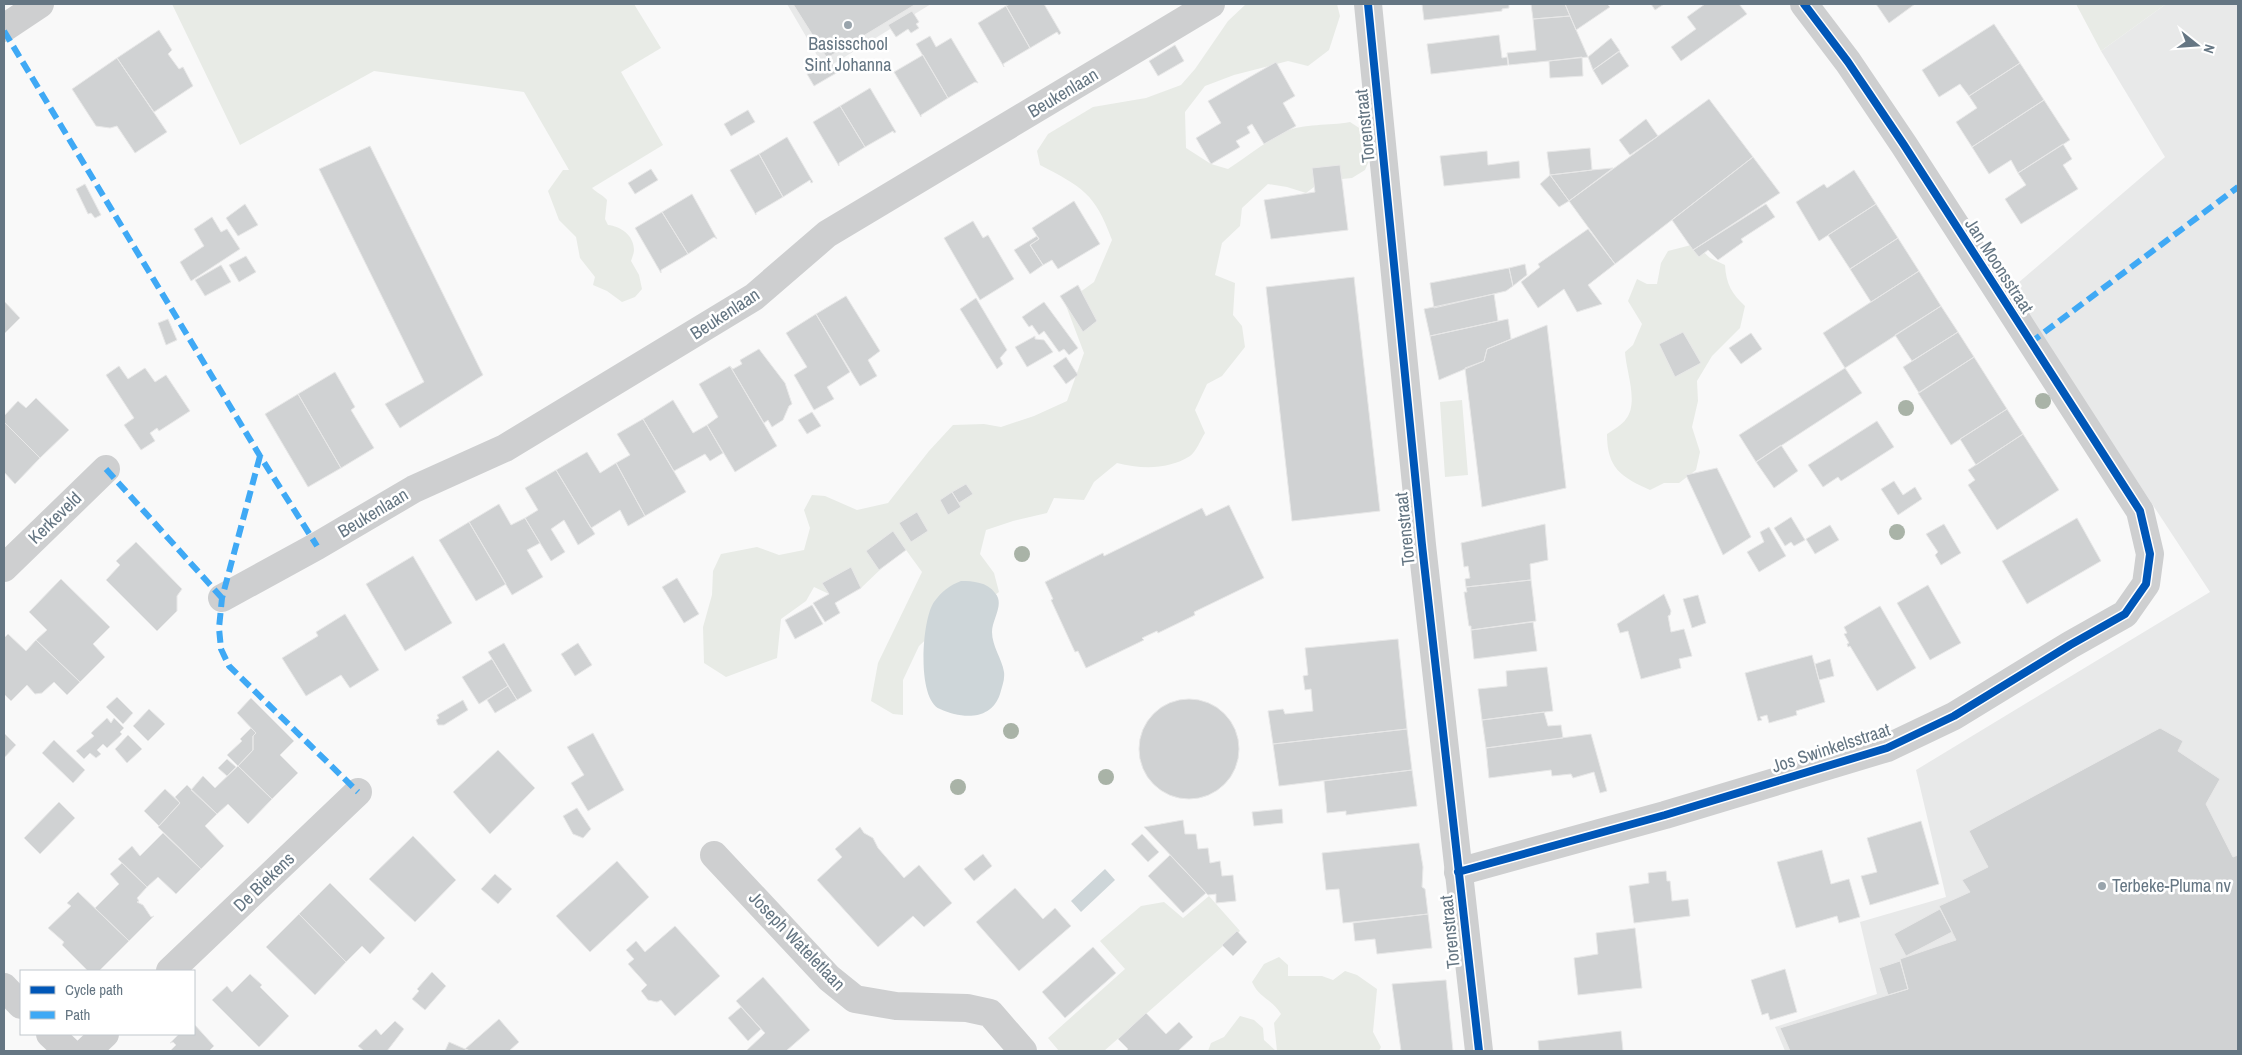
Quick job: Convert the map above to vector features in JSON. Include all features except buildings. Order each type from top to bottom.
[{"type":"street","points":[[4,28],[40,4]]},
{"type":"street","name":"Beukenlaan","points":[[222,598],[317,546],[414,489],[506,448],[754,297],[827,234],[1211,4]]},
{"type":"street","name":"Torenstraat","points":[[1368,4],[1424,562],[1479,1051]]},
{"type":"street","name":"Jan Moonsstraat","points":[[1804,4],[1848,62],[1904,146],[2140,511],[2150,554]]},
{"type":"street","name":"Kerkeveld","points":[[4,568],[106,468]]},
{"type":"street","name":"Jos Swinkelsstraat","points":[[1458,872],[1665,814],[1887,748],[1954,716],[2070,645],[2125,614],[2146,584],[2150,554]]},
{"type":"street","name":"De Biekens","points":[[171,970],[358,792]]},
{"type":"street","name":"Joseph Wateletlaan","points":[[714,855],[829,978],[855,999],[896,1006],[967,1008],[990,1013],[1023,1051]]},
{"type":"street","points":[[4,987],[20,1004]]},
{"type":"street","points":[[51,1035],[68,1051]]},
{"type":"street","points":[[86,1051],[104,1035]]},
{"type":"shaded area","points":[[172,4],[634,4],[661,48],[621,72],[663,145],[592,188],[607,200],[605,219],[608,225],[622,229],[632,240],[634,250],[631,261],[639,275],[642,289],[635,297],[622,302],[607,291],[593,285],[595,277],[580,258],[576,237],[559,220],[548,191],[563,170],[569,170],[524,92],[374,71],[240,145]]},
{"type":"shaded area","name":"Basisschool Sint Johanna","points":[[787,4],[931,4],[825,69]]},
{"type":"shaded area","points":[[1246,4],[1337,4],[1340,16],[1329,50],[1308,66],[1288,61],[1234,75],[1205,86],[1185,112],[1186,148],[1211,164],[1228,169],[1284,132],[1308,126],[1350,122],[1370,135],[1371,156],[1365,170],[1352,178],[1322,181],[1306,193],[1268,184],[1242,208],[1240,226],[1222,243],[1215,275],[1235,283],[1233,315],[1242,326],[1245,347],[1222,376],[1207,384],[1195,410],[1205,433],[1194,452],[1182,461],[1164,466],[1145,467],[1117,463],[1094,482],[1084,500],[1054,498],[1047,513],[986,530],[980,554],[994,573],[999,592],[974,610],[939,627],[919,646],[903,680],[903,715],[893,714],[871,701],[878,663],[922,572],[906,550],[884,566],[861,588],[829,594],[814,587],[806,601],[781,619],[777,658],[726,677],[704,663],[703,627],[712,595],[713,571],[721,554],[757,547],[779,555],[804,550],[810,528],[804,510],[812,495],[825,496],[857,510],[888,503],[929,451],[953,425],[984,424],[1001,427],[1034,416],[1067,401],[1084,353],[1065,303],[1094,282],[1112,240],[1106,224],[1093,201],[1067,179],[1040,165],[1037,151],[1048,134],[1093,107],[1146,98],[1181,85],[1195,69],[1228,21]]},
{"type":"shaded area","points":[[2076,4],[2166,4],[2101,51]]},
{"type":"shaded area","points":[[2166,4],[2238,4],[2238,1051],[1785,1051],[1775,1027],[1877,994],[1860,922],[1946,897],[1916,770],[2210,592],[2011,289],[2165,157],[2101,51]]},
{"type":"shaded area","points":[[1695,244],[1710,258],[1725,265],[1730,288],[1745,306],[1740,328],[1712,356],[1697,381],[1698,401],[1692,427],[1700,452],[1696,470],[1679,483],[1664,483],[1650,490],[1631,481],[1618,470],[1613,463],[1608,446],[1607,434],[1624,421],[1630,412],[1632,396],[1625,352],[1633,345],[1642,324],[1628,301],[1637,279],[1647,284],[1657,284],[1661,263],[1668,251]]},
{"type":"shaded area","points":[[1462,400],[1468,475],[1445,477],[1440,402]]},
{"type":"shaded area","points":[[961,581],[984,584],[992,589],[998,597],[999,602],[992,632],[1004,675],[996,703],[983,713],[966,716],[940,709],[932,702],[924,675],[924,641],[930,611],[934,602],[943,592]]},
{"type":"shaded area","points":[[1105,869],[1115,880],[1081,912],[1071,901]]},
{"type":"shaded area","points":[[1209,896],[1240,931],[1104,1051],[1059,1051],[1048,1038],[1125,969],[1100,941],[1141,906],[1164,902],[1183,918]]},
{"type":"shaded area","points":[[1279,957],[1288,965],[1288,976],[1322,976],[1333,980],[1345,971],[1357,975],[1377,989],[1373,1032],[1381,1047],[1379,1051],[1277,1051],[1274,1023],[1281,1014],[1274,1005],[1258,992],[1252,982],[1264,964]]},
{"type":"shaded area","points":[[1240,1016],[1254,1020],[1263,1028],[1264,1040],[1276,1051],[1208,1051],[1211,1043],[1224,1037]]},
{"type":"marked path","points":[[4,31],[260,456],[317,546]]},
{"type":"marked path","points":[[2030,343],[2238,187]]},
{"type":"marked path","points":[[260,456],[222,598],[219,628],[221,649],[229,666],[358,792]]},
{"type":"marked path","points":[[106,469],[222,598]]},
{"type":"cycle path","points":[[1368,4],[1422,545],[1479,1051]]},
{"type":"cycle path","points":[[1458,872],[1665,815],[1887,748],[1954,716],[2070,645],[2125,614],[2146,584],[2150,554],[2140,511],[1904,145],[1848,62],[1804,4]]},
{"type":"place","name":"Basisschool Sint Johanna","points":[[848,25]]},
{"type":"place","name":"Terbeke-Pluma nv","points":[[2102,886]]}]
